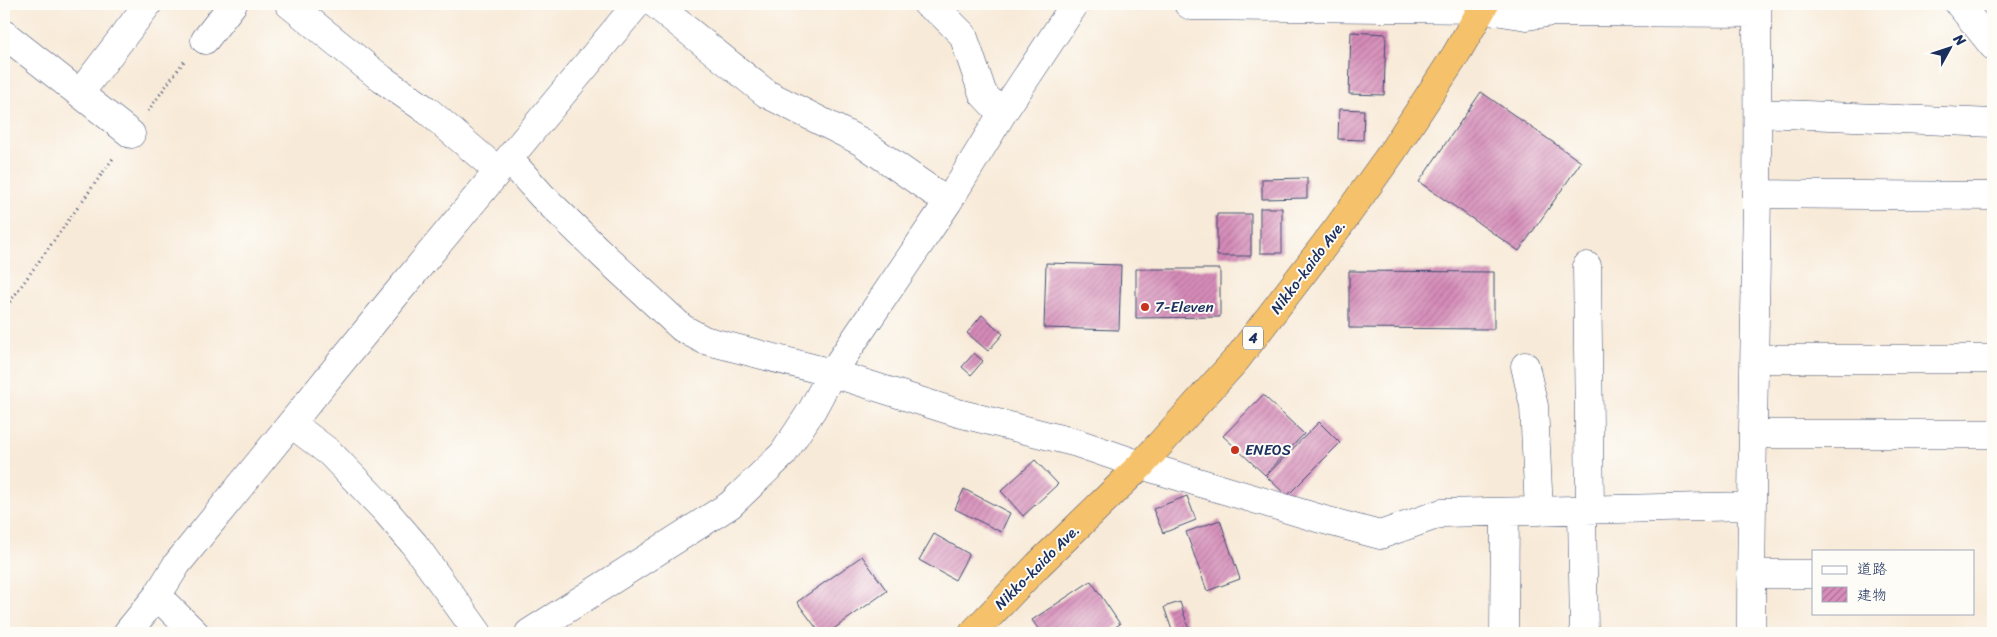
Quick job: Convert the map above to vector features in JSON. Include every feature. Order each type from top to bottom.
[{"type":"highway","name":"Nikko-kaido Ave.","points":[[973,633],[1038,565],[1141,465],[1237,359],[1339,226],[1392,152],[1455,56],[1483,6]]},
{"type":"street","points":[[80,93],[148,4]]},
{"type":"street","points":[[205,40],[233,4]]},
{"type":"street","points":[[290,4],[382,79],[428,110],[542,196],[682,328],[704,340],[832,373],[958,413],[1077,443],[1141,465],[1380,535],[1442,513],[1750,506]]},
{"type":"street","points":[[127,633],[157,596],[177,564],[637,4]]},
{"type":"street","points":[[655,4],[767,94],[860,140],[948,202]]},
{"type":"street","points":[[927,4],[942,14],[963,35],[983,94],[1002,114]]},
{"type":"street","points":[[529,633],[730,505],[783,454],[812,410],[832,373],[948,202],[1002,114],[1075,4]]},
{"type":"street","points":[[1188,4],[1191,6],[1483,6],[1527,16],[1553,12],[1757,9],[1758,112],[1755,359],[1750,506],[1751,633]]},
{"type":"street","points":[[1959,4],[1993,46]]},
{"type":"street","points":[[4,34],[121,126]]},
{"type":"street","points":[[1758,112],[1993,123]]},
{"type":"street","points":[[1757,194],[1993,196]]},
{"type":"street","points":[[1584,633],[1587,266]]},
{"type":"street","points":[[1755,359],[1993,359]]},
{"type":"street","points":[[1524,366],[1534,406],[1540,511]]},
{"type":"street","points":[[292,424],[330,453],[384,509],[414,544],[478,633]]},
{"type":"street","points":[[1753,434],[1993,434]]},
{"type":"street","points":[[1504,633],[1505,512]]},
{"type":"street","points":[[1751,574],[1812,574]]},
{"type":"street","points":[[157,596],[195,633]]},
{"type":"path","points":[[4,310],[121,126],[199,42],[205,40]]},
{"type":"building","points":[[1351,32],[1386,34],[1384,95],[1349,94]]},
{"type":"building","points":[[1481,92],[1581,162],[1519,251],[1419,182]]},
{"type":"building","points":[[1339,109],[1364,110],[1363,140],[1338,139]]},
{"type":"building","points":[[1307,178],[1307,198],[1262,199],[1262,179]]},
{"type":"building","points":[[1260,208],[1282,208],[1282,253],[1260,253]]},
{"type":"building","points":[[1217,214],[1251,214],[1251,256],[1217,256]]},
{"type":"building","points":[[1046,263],[1121,265],[1119,330],[1044,328]]},
{"type":"building","points":[[1136,269],[1220,269],[1220,317],[1136,318]]},
{"type":"building","points":[[1349,271],[1494,272],[1494,329],[1349,328]]},
{"type":"building","points":[[982,315],[1003,334],[988,351],[967,333]]},
{"type":"building","points":[[974,353],[983,361],[971,375],[962,367]]},
{"type":"building","points":[[1263,395],[1304,434],[1265,475],[1223,436]]},
{"type":"building","points":[[1319,422],[1340,443],[1287,496],[1266,476]]},
{"type":"building","points":[[1035,460],[1058,484],[1023,516],[1001,491]]},
{"type":"building","points":[[964,489],[1010,513],[1001,532],[955,509]]},
{"type":"building","points":[[1187,496],[1196,520],[1163,533],[1153,509]]},
{"type":"building","points":[[1220,520],[1240,579],[1207,591],[1186,532]]},
{"type":"building","points":[[934,534],[969,554],[955,580],[919,560]]},
{"type":"building","points":[[862,556],[887,591],[828,633],[820,633],[797,602]]},
{"type":"building","points":[[1091,581],[1120,624],[1106,633],[1041,633],[1032,620]]},
{"type":"building","points":[[1180,602],[1190,632],[1173,633],[1164,607]]},
{"type":"place","name":"7-Eleven","points":[[1145,307]]},
{"type":"place","name":"ENEOS","points":[[1235,450]]}]
